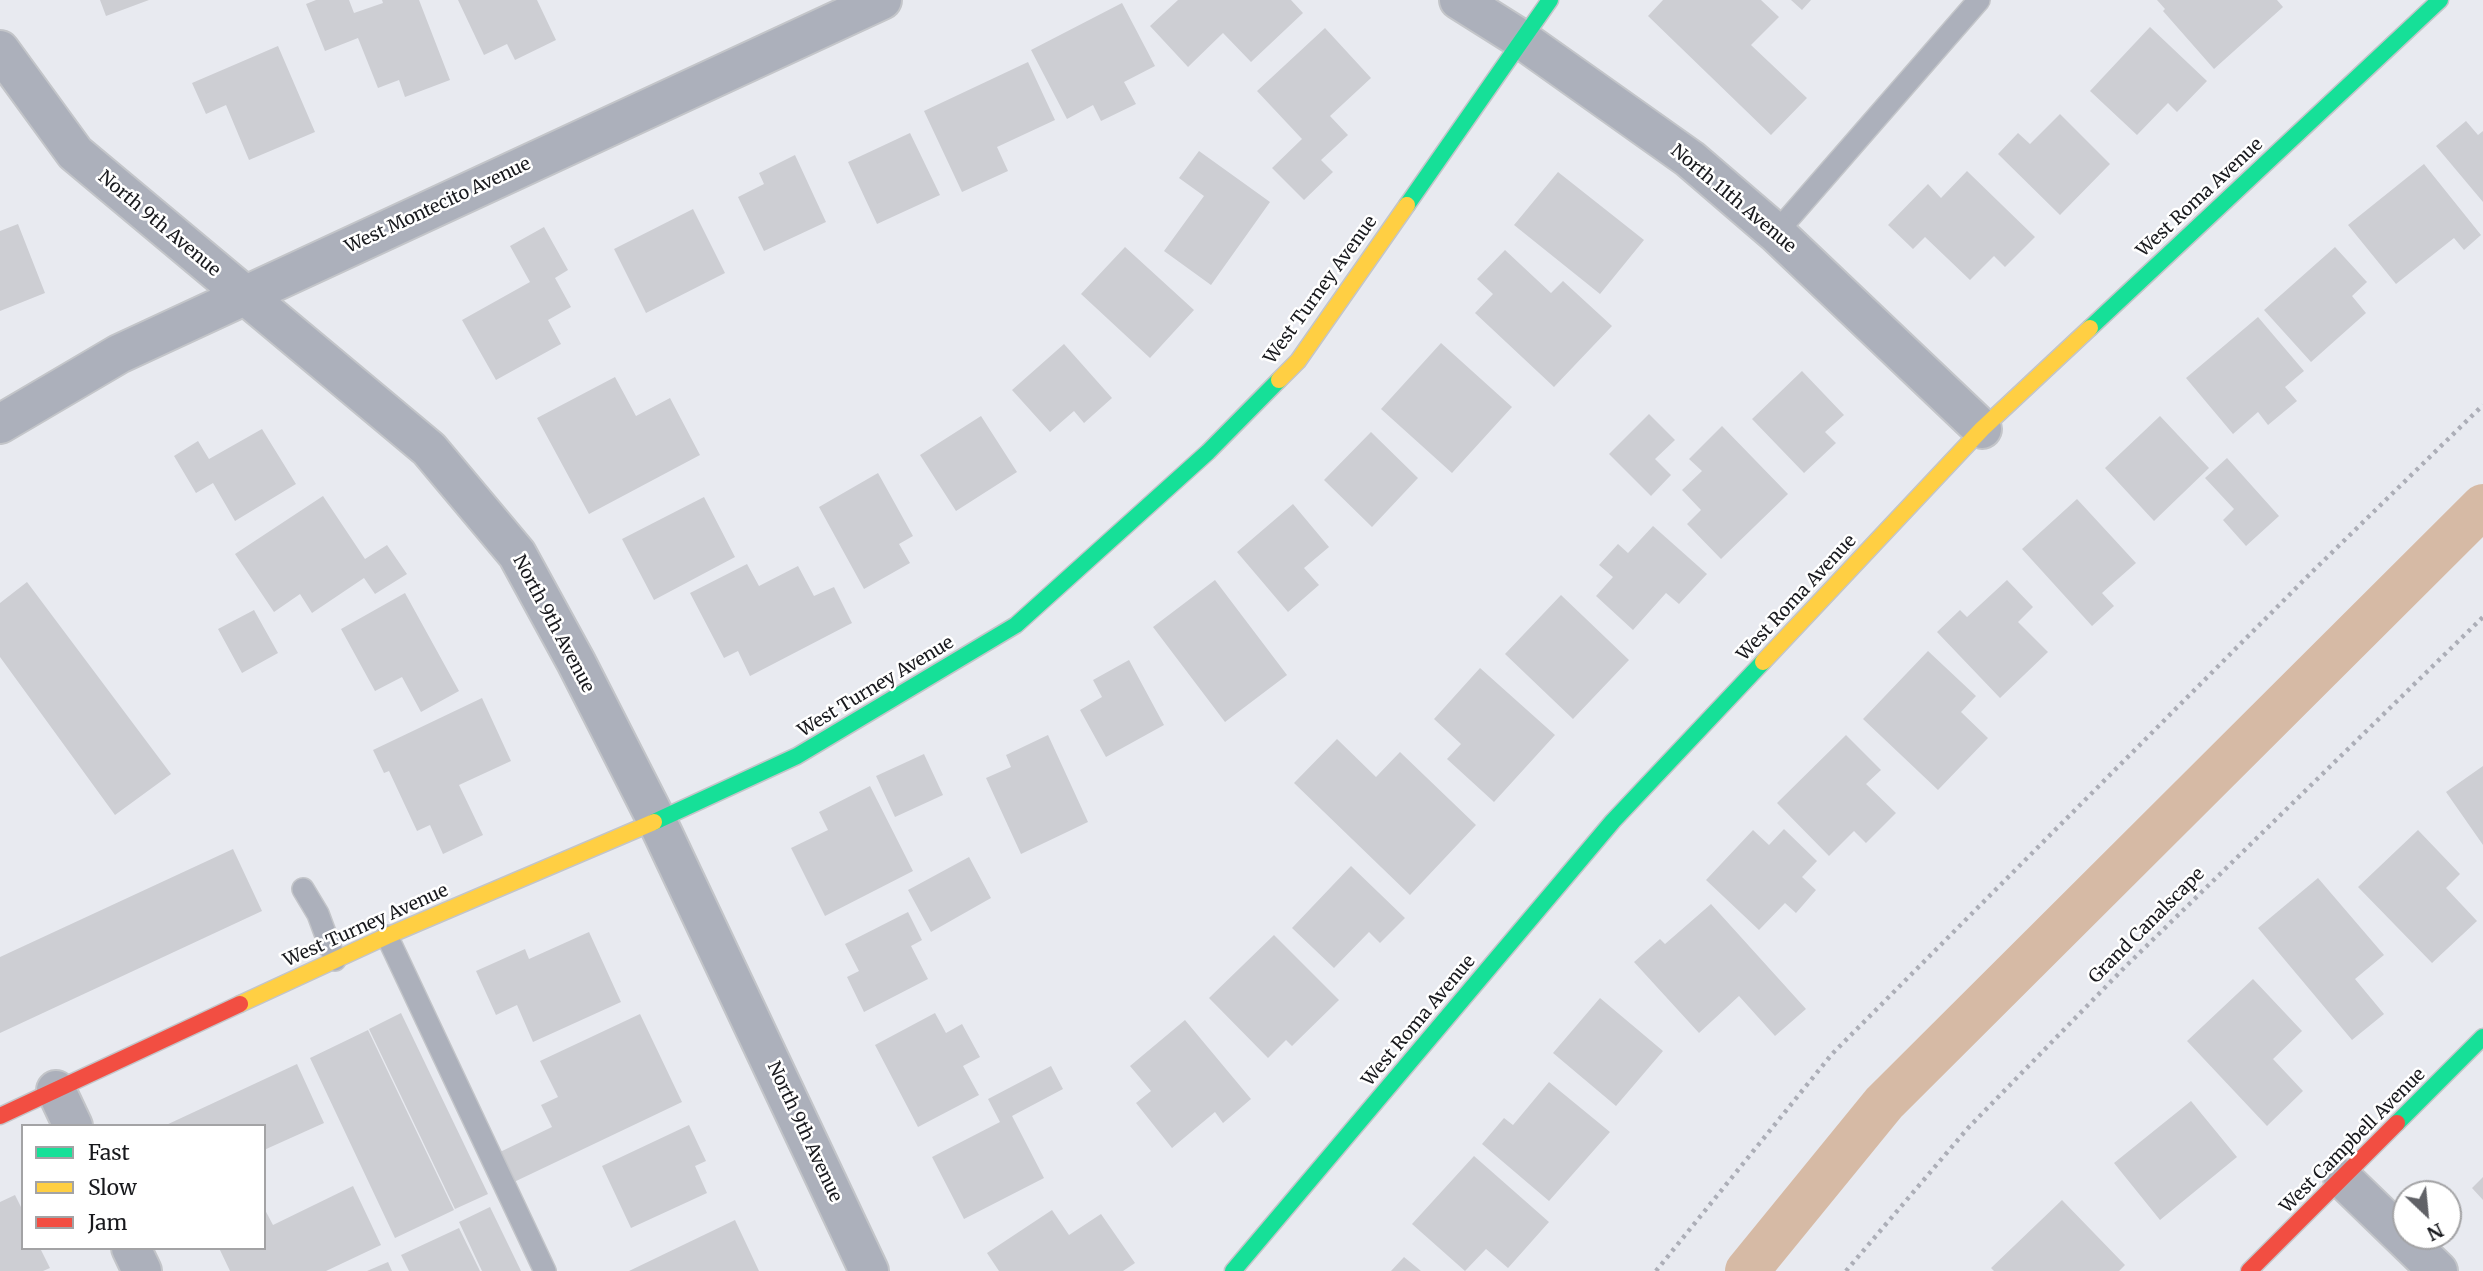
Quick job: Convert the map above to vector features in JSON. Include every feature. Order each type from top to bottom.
[{"type":"street","name":"West Montecito Avenue","points":[[0,424],[119,354],[882,0]]},
{"type":"street","name":"North 11th Avenue","points":[[1459,0],[1521,39],[1690,159],[1776,233],[1982,429]]},
{"type":"street","name":"West Turney Avenue","points":[[0,1116],[387,936],[657,821],[797,756],[1016,625],[1208,452],[1298,361],[1550,0]]},
{"type":"street","name":"West Roma Avenue","points":[[1233,1271],[1613,821],[1982,429],[2440,0]]},
{"type":"street","name":"North 9th Avenue","points":[[0,50],[75,153],[429,449],[517,554],[657,821],[869,1271]]},
{"type":"street","name":"West Campbell Avenue","points":[[2249,1271],[2483,1037]]},
{"type":"street","points":[[56,1090],[72,1124]]},
{"type":"street","points":[[2343,1179],[2438,1271]]},
{"type":"street","points":[[132,1250],[142,1271]]},
{"type":"lane","points":[[1776,233],[1979,0]]},
{"type":"lane","points":[[303,889],[318,914],[335,960]]},
{"type":"lane","points":[[387,936],[545,1271]]},
{"type":"path","points":[[1656,1271],[1832,1054],[2313,571],[2483,405]]},
{"type":"path","name":"Grand Canalscape","points":[[1846,1271],[1968,1128],[2125,967],[2483,617]]},
{"type":"building","points":[[100,0],[149,0],[106,16]]},
{"type":"building","points":[[316,0],[349,0],[354,13],[383,3],[382,0],[419,0],[450,80],[405,97],[399,80],[378,88],[358,38],[325,51],[306,4]]},
{"type":"building","points":[[458,0],[537,0],[556,40],[515,60],[507,44],[484,55]]},
{"type":"building","points":[[1178,0],[1291,0],[1303,13],[1251,62],[1223,33],[1188,67],[1150,26]]},
{"type":"building","points":[[1663,0],[1761,0],[1779,17],[1751,45],[1807,98],[1771,135],[1648,16]]},
{"type":"building","points":[[1791,0],[1811,0],[1802,10]]},
{"type":"building","points":[[2157,0],[2277,0],[2283,7],[2214,69],[2163,11],[2165,9]]},
{"type":"building","points":[[1122,3],[1155,66],[1124,82],[1136,104],[1101,121],[1093,105],[1067,119],[1031,50]]},
{"type":"building","points":[[2150,27],[2207,81],[2177,112],[2168,103],[2137,135],[2090,91]]},
{"type":"building","points":[[1325,28],[1371,78],[1330,116],[1348,135],[1321,160],[1333,172],[1304,200],[1272,168],[1302,139],[1257,91]]},
{"type":"building","points":[[278,46],[315,132],[249,160],[226,105],[206,114],[192,83]]},
{"type":"building","points":[[1028,62],[1055,120],[997,147],[1008,171],[962,192],[924,111]]},
{"type":"building","points":[[2060,114],[2110,164],[2060,215],[1998,154],[2018,133],[2030,144]]},
{"type":"building","points":[[2466,121],[2478,135],[2483,131],[2483,202],[2436,146]]},
{"type":"building","points":[[910,133],[940,195],[877,224],[848,162]]},
{"type":"building","points":[[1199,151],[1270,202],[1211,285],[1164,251],[1204,196],[1179,178]]},
{"type":"building","points":[[795,155],[826,222],[764,251],[738,197],[764,184],[759,173]]},
{"type":"building","points":[[2424,164],[2481,235],[2464,250],[2454,238],[2396,284],[2348,225]]},
{"type":"building","points":[[1967,171],[2035,237],[2005,267],[1994,256],[1970,280],[1925,237],[1913,249],[1888,225],[1928,184],[1941,198]]},
{"type":"building","points":[[1558,172],[1644,240],[1600,294],[1514,225]]},
{"type":"building","points":[[693,209],[725,273],[646,313],[614,249]]},
{"type":"building","points":[[18,224],[45,293],[0,311],[0,231]]},
{"type":"building","points":[[544,227],[568,270],[555,278],[571,307],[548,320],[561,344],[496,380],[462,320],[530,282],[510,246]]},
{"type":"building","points":[[1125,247],[1194,310],[1150,358],[1081,294]]},
{"type":"building","points":[[2335,247],[2367,282],[2352,296],[2366,313],[2311,362],[2264,310]]},
{"type":"building","points":[[1505,250],[1551,293],[1563,281],[1612,326],[1554,387],[1475,313],[1493,294],[1477,279]]},
{"type":"building","points":[[2258,317],[2304,371],[2285,387],[2297,401],[2268,425],[2258,412],[2233,434],[2186,378]]},
{"type":"building","points":[[1441,343],[1512,407],[1452,473],[1381,409]]},
{"type":"building","points":[[1064,344],[1112,398],[1084,423],[1074,411],[1050,432],[1012,390]]},
{"type":"building","points":[[1802,371],[1844,415],[1825,432],[1836,443],[1804,473],[1752,419]]},
{"type":"building","points":[[615,377],[636,416],[670,398],[700,455],[589,514],[537,418]]},
{"type":"building","points":[[1649,414],[1675,440],[1655,459],[1671,475],[1651,496],[1609,454]]},
{"type":"building","points":[[981,416],[1017,472],[956,511],[920,455]]},
{"type":"building","points":[[2160,416],[2209,468],[2154,521],[2105,468]]},
{"type":"building","points":[[1722,426],[1788,494],[1721,559],[1687,524],[1701,510],[1682,490],[1702,471],[1689,459]]},
{"type":"building","points":[[262,429],[296,484],[235,521],[213,483],[196,493],[174,456],[198,441],[209,459]]},
{"type":"building","points":[[1371,432],[1418,478],[1372,527],[1324,480]]},
{"type":"building","points":[[2227,458],[2279,516],[2246,546],[2223,520],[2234,509],[2205,478]]},
{"type":"building","points":[[878,473],[913,536],[899,544],[910,563],[864,589],[819,507]]},
{"type":"building","points":[[323,496],[365,559],[387,545],[407,574],[375,594],[364,578],[312,613],[300,594],[274,612],[235,554]]},
{"type":"building","points":[[704,497],[735,557],[654,600],[622,539]]},
{"type":"building","points":[[2077,499],[2136,563],[2102,593],[2114,606],[2092,626],[2022,549]]},
{"type":"building","points":[[1293,504],[1329,547],[1304,568],[1319,585],[1288,612],[1237,552]]},
{"type":"building","points":[[1653,526],[1707,574],[1679,604],[1666,593],[1633,630],[1596,596],[1613,577],[1599,565],[1618,544],[1628,553]]},
{"type":"building","points":[[747,564],[759,586],[798,566],[814,596],[834,587],[852,623],[750,676],[738,651],[724,658],[690,593]]},
{"type":"building","points":[[1215,580],[1287,675],[1225,722],[1153,627]]},
{"type":"building","points":[[2007,580],[2033,607],[2018,622],[2048,652],[2000,698],[1937,632],[1960,610],[1967,617]]},
{"type":"building","points":[[27,582],[171,774],[115,815],[0,657],[0,603]]},
{"type":"building","points":[[405,593],[459,691],[421,712],[402,677],[375,691],[341,629]]},
{"type":"building","points":[[1561,595],[1629,660],[1573,719],[1505,654]]},
{"type":"building","points":[[254,610],[278,653],[242,673],[218,629]]},
{"type":"building","points":[[1928,651],[1976,696],[1961,712],[1988,738],[1938,790],[1863,719]]},
{"type":"building","points":[[1129,660],[1164,725],[1106,757],[1080,710],[1102,697],[1093,680]]},
{"type":"building","points":[[1480,668],[1555,735],[1494,802],[1447,759],[1461,744],[1434,719]]},
{"type":"building","points":[[482,698],[511,761],[459,785],[483,835],[443,854],[430,825],[417,831],[389,771],[384,773],[373,750]]},
{"type":"building","points":[[1048,735],[1088,822],[1021,854],[986,778],[1011,767],[1006,755]]},
{"type":"building","points":[[1846,735],[1881,770],[1866,784],[1896,813],[1866,843],[1854,831],[1829,856],[1777,803]]},
{"type":"building","points":[[1337,739],[1376,777],[1400,752],[1476,825],[1410,895],[1294,783]]},
{"type":"building","points":[[924,754],[943,795],[895,817],[876,776]]},
{"type":"building","points":[[2483,766],[2483,845],[2446,792]]},
{"type":"building","points":[[870,786],[913,871],[825,916],[791,848],[828,830],[819,812]]},
{"type":"building","points":[[1784,829],[1817,861],[1802,877],[1816,890],[1796,913],[1785,903],[1759,930],[1706,880],[1753,830],[1769,845]]},
{"type":"building","points":[[2418,830],[2460,874],[2446,888],[2477,921],[2432,963],[2358,887]]},
{"type":"building","points":[[233,849],[262,911],[0,1033],[0,957]]},
{"type":"building","points":[[969,857],[991,898],[931,932],[908,890]]},
{"type":"building","points":[[1351,866],[1405,918],[1380,943],[1369,932],[1334,968],[1292,928]]},
{"type":"building","points":[[2318,878],[2384,955],[2355,979],[2384,1014],[2352,1040],[2258,928]]},
{"type":"building","points":[[1711,904],[1806,1009],[1775,1036],[1739,996],[1699,1033],[1634,962],[1660,939],[1665,944]]},
{"type":"building","points":[[908,912],[922,940],[911,946],[928,979],[864,1012],[847,977],[859,971],[845,944]]},
{"type":"building","points":[[589,932],[621,1002],[533,1042],[517,1005],[496,1015],[476,971],[525,949],[529,959]]},
{"type":"building","points":[[1274,935],[1339,1000],[1292,1046],[1286,1040],[1268,1058],[1209,998]]},
{"type":"building","points":[[2253,979],[2302,1031],[2273,1059],[2303,1091],[2267,1126],[2187,1041]]},
{"type":"building","points":[[1600,998],[1663,1051],[1616,1106],[1553,1053]]},
{"type":"building","points":[[401,1013],[488,1194],[455,1209],[369,1029]]},
{"type":"building","points":[[935,1013],[946,1033],[962,1024],[980,1057],[963,1066],[979,1095],[918,1127],[875,1045]]},
{"type":"building","points":[[640,1014],[682,1102],[514,1182],[500,1152],[552,1127],[541,1105],[558,1097],[540,1061]]},
{"type":"building","points":[[1185,1020],[1251,1099],[1223,1123],[1215,1112],[1172,1148],[1136,1103],[1151,1091],[1130,1066]]},
{"type":"building","points":[[368,1030],[454,1210],[395,1238],[310,1058]]},
{"type":"building","points":[[297,1064],[324,1123],[266,1149],[266,1124],[168,1124]]},
{"type":"building","points":[[1051,1066],[1063,1089],[1012,1116],[1044,1178],[964,1219],[932,1157],[1000,1122],[988,1099]]},
{"type":"building","points":[[1549,1082],[1610,1132],[1549,1201],[1482,1144],[1504,1118],[1513,1125]]},
{"type":"building","points":[[2191,1101],[2237,1157],[2160,1220],[2114,1163]]},
{"type":"building","points":[[689,1125],[706,1161],[695,1166],[707,1193],[631,1228],[602,1166]]},
{"type":"building","points":[[1474,1156],[1549,1222],[1508,1268],[1486,1249],[1465,1271],[1412,1224]]},
{"type":"building","points":[[2483,1177],[2483,1200],[2472,1188]]},
{"type":"building","points":[[353,1186],[381,1245],[326,1271],[230,1271],[220,1250],[266,1250],[266,1212],[273,1225]]},
{"type":"building","points":[[15,1195],[21,1207],[21,1250],[41,1250],[50,1268],[43,1271],[0,1271],[0,1202]]},
{"type":"building","points":[[2062,1200],[2125,1265],[2119,1271],[1994,1271],[1991,1268]]},
{"type":"building","points":[[490,1207],[521,1271],[482,1271],[459,1222]]},
{"type":"building","points":[[1052,1210],[1069,1235],[1101,1214],[1135,1263],[1123,1271],[999,1271],[987,1253]]},
{"type":"building","points":[[735,1220],[759,1271],[629,1271]]},
{"type":"building","points":[[459,1228],[480,1271],[409,1271],[401,1255]]},
{"type":"building","points":[[1404,1257],[1421,1271],[1391,1271]]},
{"type":"building","points":[[388,1262],[392,1271],[367,1271]]},
{"type":"waterway","points":[[1747,1271],[1884,1103],[2483,506]]},
{"type":"traffic: fast","points":[[1407,205],[1550,0]]},
{"type":"traffic: fast","points":[[2090,328],[2440,0]]},
{"type":"traffic: fast","points":[[654,822],[797,756],[1016,625],[1208,452],[1279,380]]},
{"type":"traffic: fast","points":[[1233,1271],[1613,821],[1763,662]]},
{"type":"traffic: fast","points":[[2397,1123],[2483,1037]]},
{"type":"traffic: slow","points":[[1279,380],[1298,361],[1407,205]]},
{"type":"traffic: slow","points":[[1763,662],[1982,429],[2090,328]]},
{"type":"traffic: slow","points":[[240,1004],[387,936],[654,822]]},
{"type":"traffic: jam","points":[[0,1116],[240,1004]]},
{"type":"traffic: jam","points":[[2249,1271],[2397,1123]]}]
